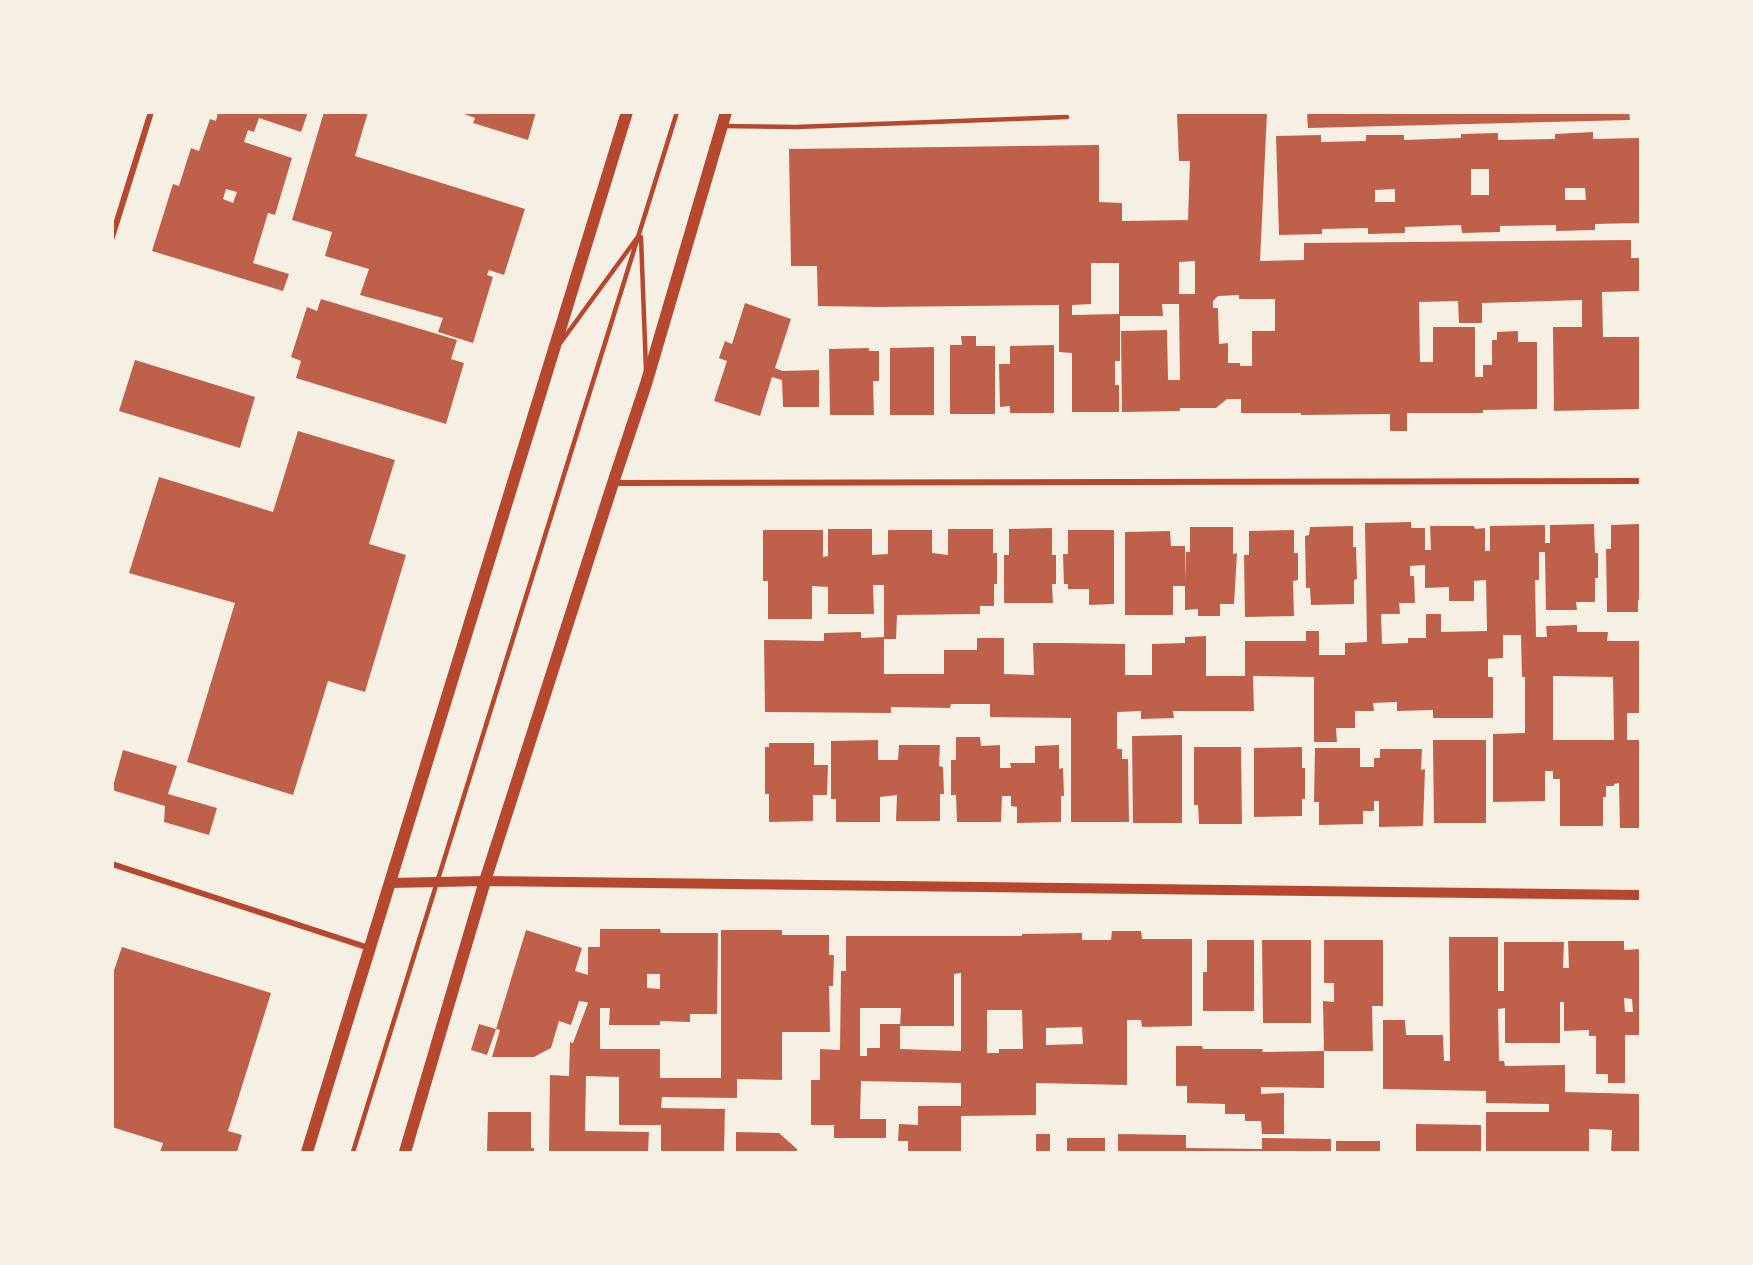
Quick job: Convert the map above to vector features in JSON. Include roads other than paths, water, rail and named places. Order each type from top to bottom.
[{"type":"main road","points":[[307,1152],[627,112]]},
{"type":"main road","points":[[405,1152],[486,881],[646,384],[726,112]]},
{"type":"street","points":[[112,237],[151,112]]},
{"type":"street","points":[[613,483],[1641,481]]},
{"type":"street","points":[[112,864],[370,948]]},
{"type":"street","points":[[389,883],[486,881],[1641,895]]},
{"type":"lane","points":[[353,1152],[677,112]]},
{"type":"lane","points":[[722,126],[808,126],[1067,117]]},
{"type":"lane","points":[[553,354],[641,233]]},
{"type":"lane","points":[[641,233],[646,384]]}]
